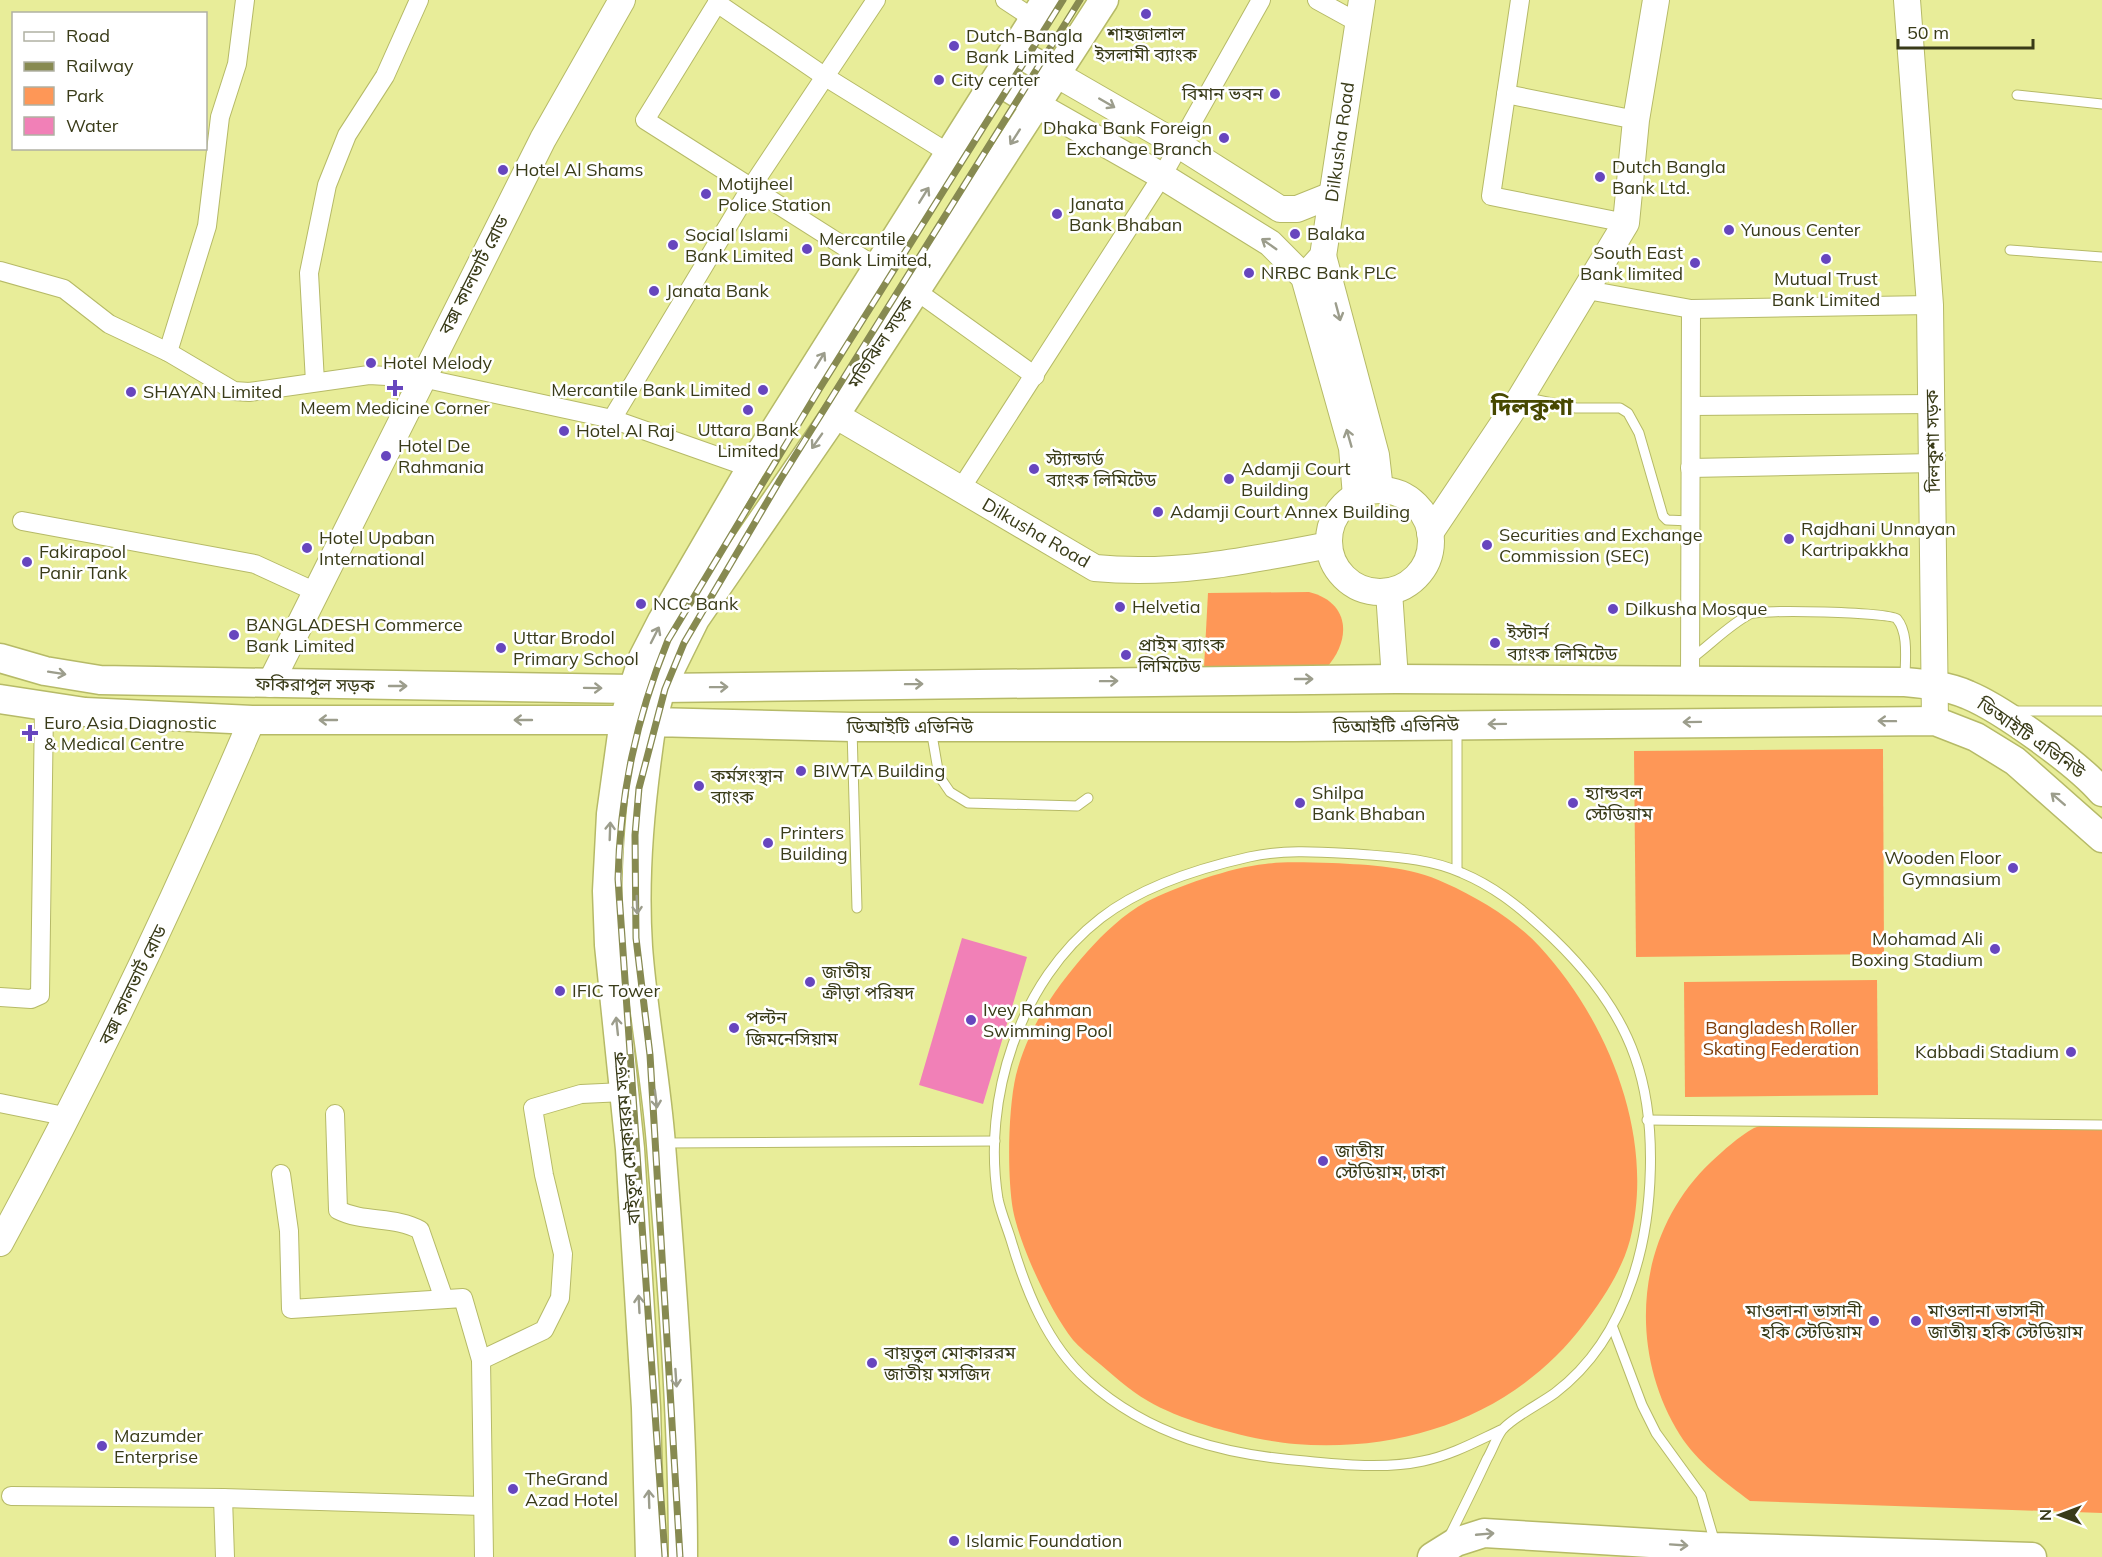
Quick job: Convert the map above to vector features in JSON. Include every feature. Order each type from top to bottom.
[{"type":"main road","name":"মতিঝিল সড়ক","points":[[638,721],[661,688],[695,619],[835,415],[1104,0]]},
{"type":"main road","points":[[638,721],[633,689],[643,658],[662,621],[751,468],[1040,9]]},
{"type":"main road","points":[[1014,51],[1056,74]]},
{"type":"main road","points":[[996,80],[1037,105]]},
{"type":"main road","name":"ফকিরাপুল সড়ক","points":[[0,658],[45,671],[100,680],[661,688]]},
{"type":"main road","name":"ডিআইটি এভিনিউ","points":[[661,688],[1456,678],[1689,671],[1936,684],[1968,695],[1996,711],[2047,746],[2101,789]]},
{"type":"main road","points":[[1456,678],[1457,724]]},
{"type":"main road","points":[[1395,679],[1396,725]]},
{"type":"main road","name":"ফকিরাপুল সড়ক","points":[[0,699],[85,712],[252,720],[638,721]]},
{"type":"main road","points":[[1976,738],[1996,711]]},
{"type":"main road","name":"ডিআইটি এভিনিউ","points":[[638,721],[852,727],[1935,721],[1976,738],[2015,761],[2102,838]]},
{"type":"main road","name":"বাইতুল মোকাররম সড়ক","points":[[638,721],[611,814],[607,891],[609,945],[624,1092],[646,1408],[650,1557]]},
{"type":"main road","name":"বাইতুল মোকাররম সড়ক","points":[[638,721],[641,801],[636,872],[641,985],[661,1143],[678,1408],[682,1557]]},
{"type":"main road","points":[[1438,1553],[1469,1537],[1484,1533],[1716,1547],[2032,1557]]},
{"type":"street","points":[[168,352],[207,226],[220,117],[237,64],[245,0]]},
{"type":"street","points":[[315,382],[309,273],[327,185],[347,135],[385,75],[419,0]]},
{"type":"street","name":"বক্স কালভার্ট রোড","points":[[270,684],[543,139],[622,0]]},
{"type":"street","points":[[612,419],[750,189],[876,0]]},
{"type":"street","points":[[1005,0],[1040,9]]},
{"type":"street","points":[[960,489],[1162,176],[1261,0]]},
{"type":"street","points":[[1317,0],[1360,11]]},
{"type":"street","points":[[1520,0],[1491,196],[1626,223]]},
{"type":"street","points":[[1430,533],[1521,397],[1626,223],[1636,120],[1656,0]]},
{"type":"street","name":"দিলকুশা সড়ক","points":[[1907,0],[1930,305],[1934,463],[1935,721]]},
{"type":"street","points":[[878,268],[750,189],[645,120],[718,2],[824,76],[950,154]]},
{"type":"street","name":"Dilkusha Road","points":[[1323,256],[1360,11]]},
{"type":"street","points":[[1056,74],[1179,145],[1280,209],[1297,209],[1332,195]]},
{"type":"street","points":[[1506,94],[1636,120]]},
{"type":"street","points":[[1037,105],[1162,176],[1270,243],[1304,277],[1352,448],[1368,493]]},
{"type":"street","points":[[1304,277],[1323,256]]},
{"type":"street","points":[[1323,256],[1376,455],[1368,493]]},
{"type":"street","points":[[0,271],[64,289],[109,324],[168,352],[234,391],[249,392],[369,375],[422,378],[612,419],[751,468]]},
{"type":"street","points":[[915,290],[1035,376]]},
{"type":"street","points":[[1587,290],[1691,309],[1930,305]]},
{"type":"street","points":[[1689,671],[1691,309]]},
{"type":"street","points":[[1691,406],[1932,404]]},
{"type":"street","name":"Dilkusha Road","points":[[835,415],[1095,568],[1134,572],[1236,563],[1329,545]]},
{"type":"street","points":[[1690,468],[1934,463]]},
{"type":"street","points":[[1395,492],[1418,507],[1426,519],[1430,533],[1430,549],[1426,564],[1416,577],[1404,586],[1389,591],[1372,592],[1356,586],[1342,576],[1333,561],[1329,545],[1335,516],[1344,505],[1368,493],[1395,492]]},
{"type":"street","points":[[21,521],[255,564],[316,592]]},
{"type":"street","points":[[1389,591],[1395,679]]},
{"type":"street","points":[[0,997],[31,999],[40,995],[45,707]]},
{"type":"street","name":"বক্স কালভার্ট রোড","points":[[0,1243],[69,1117],[184,880],[252,720]]},
{"type":"street","points":[[481,1360],[544,1330],[560,1298],[563,1254],[544,1175],[533,1108],[581,1094],[624,1092]]},
{"type":"street","points":[[0,1103],[69,1117]]},
{"type":"street","points":[[335,1114],[338,1210],[348,1215],[408,1223],[420,1230],[444,1299]]},
{"type":"street","points":[[281,1174],[289,1232],[291,1309],[463,1298],[481,1360],[484,1557]]},
{"type":"street","points":[[11,1496],[223,1498],[483,1506]]},
{"type":"street","points":[[223,1498],[225,1557]]},
{"type":"lane","points":[[2017,95],[2102,104]]},
{"type":"lane","points":[[2010,250],[2102,257]]},
{"type":"lane","points":[[1521,397],[1576,408],[1620,408],[1628,412],[1639,433],[1663,516],[1667,520],[1690,521]]},
{"type":"lane","points":[[1689,671],[1752,613],[1870,613],[1892,616],[1898,620],[1905,637],[1905,682]]},
{"type":"lane","points":[[1996,711],[2102,711]]},
{"type":"lane","points":[[1457,724],[1458,870]]},
{"type":"lane","points":[[852,727],[857,908]]},
{"type":"lane","points":[[930,727],[939,776],[950,792],[968,803],[1077,806],[1088,798]]},
{"type":"lane","points":[[1294,851],[1412,858],[1458,870],[1505,896],[1581,964],[1611,1007],[1636,1058],[1647,1120],[1651,1164],[1648,1216],[1634,1276],[1613,1328],[1592,1358],[1560,1390],[1503,1429],[1457,1451],[1420,1462],[1350,1465],[1253,1457],[1174,1435],[1122,1406],[1082,1376],[1059,1350],[1044,1325],[1025,1287],[999,1200],[995,1141],[998,1102],[1026,1012],[1058,960],[1103,916],[1125,902],[1210,868],[1252,856],[1294,851]]},
{"type":"lane","points":[[1647,1120],[2102,1125]]},
{"type":"lane","points":[[661,1143],[995,1141]]},
{"type":"lane","points":[[1613,1328],[1656,1433],[1701,1495],[1716,1547]]},
{"type":"lane","points":[[1438,1553],[1503,1429]]},
{"type":"green space","points":[[1309,592],[1333,604],[1343,623],[1340,646],[1326,668],[1204,668],[1208,593]]},
{"type":"green space","points":[[1883,749],[1884,954],[1636,957],[1634,751]]},
{"type":"green space","name":"জাতীয় স্টেডিয়াম, ঢাকা","points":[[1273,863],[1332,863],[1390,867],[1432,877],[1496,910],[1540,947],[1565,977],[1587,1010],[1606,1046],[1621,1084],[1631,1123],[1637,1162],[1636,1201],[1627,1251],[1605,1294],[1584,1324],[1557,1355],[1526,1382],[1492,1404],[1456,1421],[1418,1434],[1378,1442],[1337,1445],[1295,1444],[1260,1439],[1220,1429],[1163,1409],[1127,1387],[1073,1340],[1046,1296],[1017,1225],[1010,1179],[1010,1123],[1016,1075],[1035,1025],[1075,966],[1122,918],[1158,896],[1237,869]]},
{"type":"green space","name":"Bangladesh Roller Skating Federation","points":[[1877,980],[1878,1095],[1685,1097],[1684,982]]},
{"type":"green space","name":"মাওলানা ভাসানী হকি স্টেডিয়াম","points":[[1794,1120],[2102,1129],[2102,1513],[1750,1501],[1712,1471],[1687,1445],[1663,1401],[1652,1366],[1646,1329],[1647,1292],[1654,1257],[1667,1222],[1686,1191],[1711,1162],[1754,1128]]},
{"type":"water","points":[[962,938],[1027,957],[983,1104],[919,1085]]},
{"type":"railway","points":[[665,1557],[618,879],[626,787],[639,728],[668,640],[820,388],[1063,0]]},
{"type":"railway","points":[[680,1557],[650,1055],[636,938],[635,835],[639,788],[665,689],[684,643],[780,480],[1080,0]]},
{"type":"place","name":"শাহজালাল ইসলামী ব্যাংক","points":[[1146,14]]},
{"type":"place","name":"Dutch-Bangla Bank Limited","points":[[954,46]]},
{"type":"place","name":"City center","points":[[939,80]]},
{"type":"place","name":"বিমান ভবন","points":[[1275,94]]},
{"type":"place","name":"Dhaka Bank Foreign Exchange Branch","points":[[1224,138]]},
{"type":"place","name":"Hotel Al Shams","points":[[503,170]]},
{"type":"place","name":"Dutch Bangla Bank Ltd.","points":[[1600,177]]},
{"type":"place","name":"Motijheel Police Station","points":[[706,194]]},
{"type":"place","name":"Janata Bank Bhaban","points":[[1057,214]]},
{"type":"place","name":"Yunous Center","points":[[1729,230]]},
{"type":"place","name":"Balaka","points":[[1295,234]]},
{"type":"place","name":"Social Islami Bank Limited","points":[[673,245]]},
{"type":"place","name":"Mercantile Bank Limited,","points":[[807,249]]},
{"type":"place","name":"Mutual Trust Bank Limited","points":[[1826,259]]},
{"type":"place","name":"South East Bank limited","points":[[1695,263]]},
{"type":"place","name":"NRBC Bank PLC","points":[[1249,273]]},
{"type":"place","name":"Janata Bank","points":[[654,291]]},
{"type":"place","name":"Hotel Melody","points":[[371,363]]},
{"type":"place","name":"Meem Medicine Corner","points":[[395,388]]},
{"type":"place","name":"Mercantile Bank Limited","points":[[763,390]]},
{"type":"place","name":"SHAYAN Limited","points":[[131,392]]},
{"type":"place","name":"Uttara Bank Limited","points":[[748,410]]},
{"type":"place","name":"Hotel Al Raj","points":[[564,431]]},
{"type":"place","name":"Hotel De Rahmania","points":[[386,456]]},
{"type":"place","name":"স্ট্যান্ডার্ড ব্যাংক লিমিটেড","points":[[1034,469]]},
{"type":"place","name":"Adamji Court Building","points":[[1229,479]]},
{"type":"place","name":"Adamji Court Annex Building","points":[[1158,512]]},
{"type":"place","name":"Rajdhani Unnayan Kartripakkha","points":[[1789,539]]},
{"type":"place","name":"Securities and Exchange Commission (SEC)","points":[[1487,545]]},
{"type":"place","name":"Hotel Upaban International","points":[[307,548]]},
{"type":"place","name":"Fakirapool Panir Tank","points":[[27,562]]},
{"type":"place","name":"NCC Bank","points":[[641,604]]},
{"type":"place","name":"Helvetia","points":[[1120,607]]},
{"type":"place","name":"Dilkusha Mosque","points":[[1613,609]]},
{"type":"place","name":"BANGLADESH Commerce Bank Limited","points":[[234,635]]},
{"type":"place","name":"ইস্টার্ন ব্যাংক লিমিটেড","points":[[1495,643]]},
{"type":"place","name":"Uttar Brodol Primary School","points":[[501,648]]},
{"type":"place","name":"প্রাইম ব্যাংক লিমিটেড","points":[[1126,655]]},
{"type":"place","name":"Euro Asia Diagnostic & Medical Centre","points":[[30,733]]},
{"type":"place","name":"BIWTA Building","points":[[801,771]]},
{"type":"place","name":"কর্মসংস্থান ব্যাংক","points":[[699,786]]},
{"type":"place","name":"Shilpa Bank Bhaban","points":[[1300,803]]},
{"type":"place","name":"হ্যান্ডবল স্টেডিয়াম","points":[[1573,803]]},
{"type":"place","name":"Printers Building","points":[[768,843]]},
{"type":"place","name":"Wooden Floor Gymnasium","points":[[2013,868]]},
{"type":"place","name":"Mohamad Ali Boxing Stadium","points":[[1995,949]]},
{"type":"place","name":"জাতীয় ক্রীড়া পরিষদ","points":[[810,982]]},
{"type":"place","name":"IFIC Tower","points":[[560,991]]},
{"type":"place","name":"Ivey Rahman Swimming Pool","points":[[971,1020]]},
{"type":"place","name":"পল্টন জিমনেসিয়াম","points":[[734,1028]]},
{"type":"place","name":"Kabbadi Stadium","points":[[2071,1052]]},
{"type":"place","name":"জাতীয় স্টেডিয়াম, ঢাকা","points":[[1323,1161]]},
{"type":"place","name":"মাওলানা ভাসানী হকি স্টেডিয়াম","points":[[1874,1321]]},
{"type":"place","name":"মাওলানা ভাসানী জাতীয় হকি স্টেডিয়াম","points":[[1916,1321]]},
{"type":"place","name":"বায়তুল মোকাররম জাতীয় মসজিদ","points":[[872,1363]]},
{"type":"place","name":"Mazumder Enterprise","points":[[102,1446]]},
{"type":"place","name":"TheGrand Azad Hotel","points":[[513,1489]]},
{"type":"place","name":"Islamic Foundation","points":[[954,1541]]},
{"type":"district","name":"দিলকুশা","points":[[1532,407]]}]
